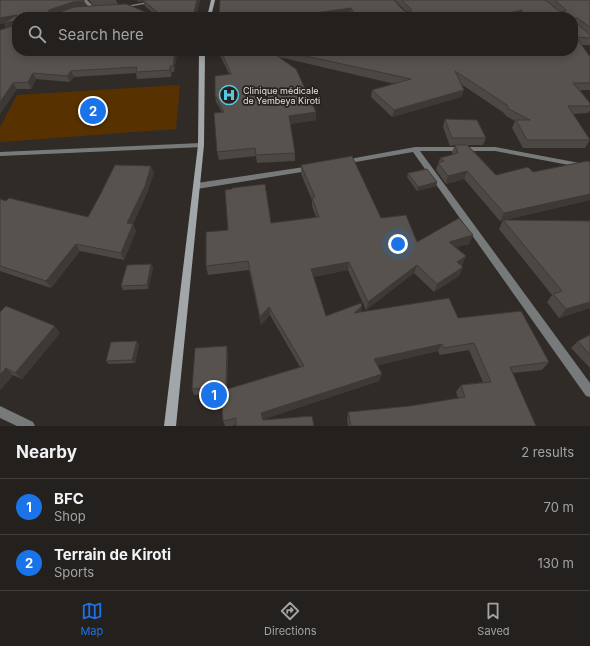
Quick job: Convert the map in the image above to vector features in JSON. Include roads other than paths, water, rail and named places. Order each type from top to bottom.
[{"type":"street","points":[[85,0],[93,9]]},
{"type":"street","points":[[117,8],[166,0]]},
{"type":"street","points":[[210,12],[213,0]]},
{"type":"street","points":[[88,9],[99,9]]},
{"type":"street","points":[[170,426],[201,145],[202,56]]},
{"type":"street","points":[[0,154],[201,145]]},
{"type":"street","points":[[415,149],[590,392]]},
{"type":"street","points":[[337,164],[415,149],[495,149],[590,167]]},
{"type":"street","points":[[197,186],[321,166]]},
{"type":"street","points":[[0,412],[29,426]]},
{"type":"place","name":"Clinique médicale de Yembeya Kiroti","points":[[229,95]]},
{"type":"place","name":"Terrain de Kiroti","points":[[93,111]]},
{"type":"place","name":"BFC","points":[[214,395]]}]
